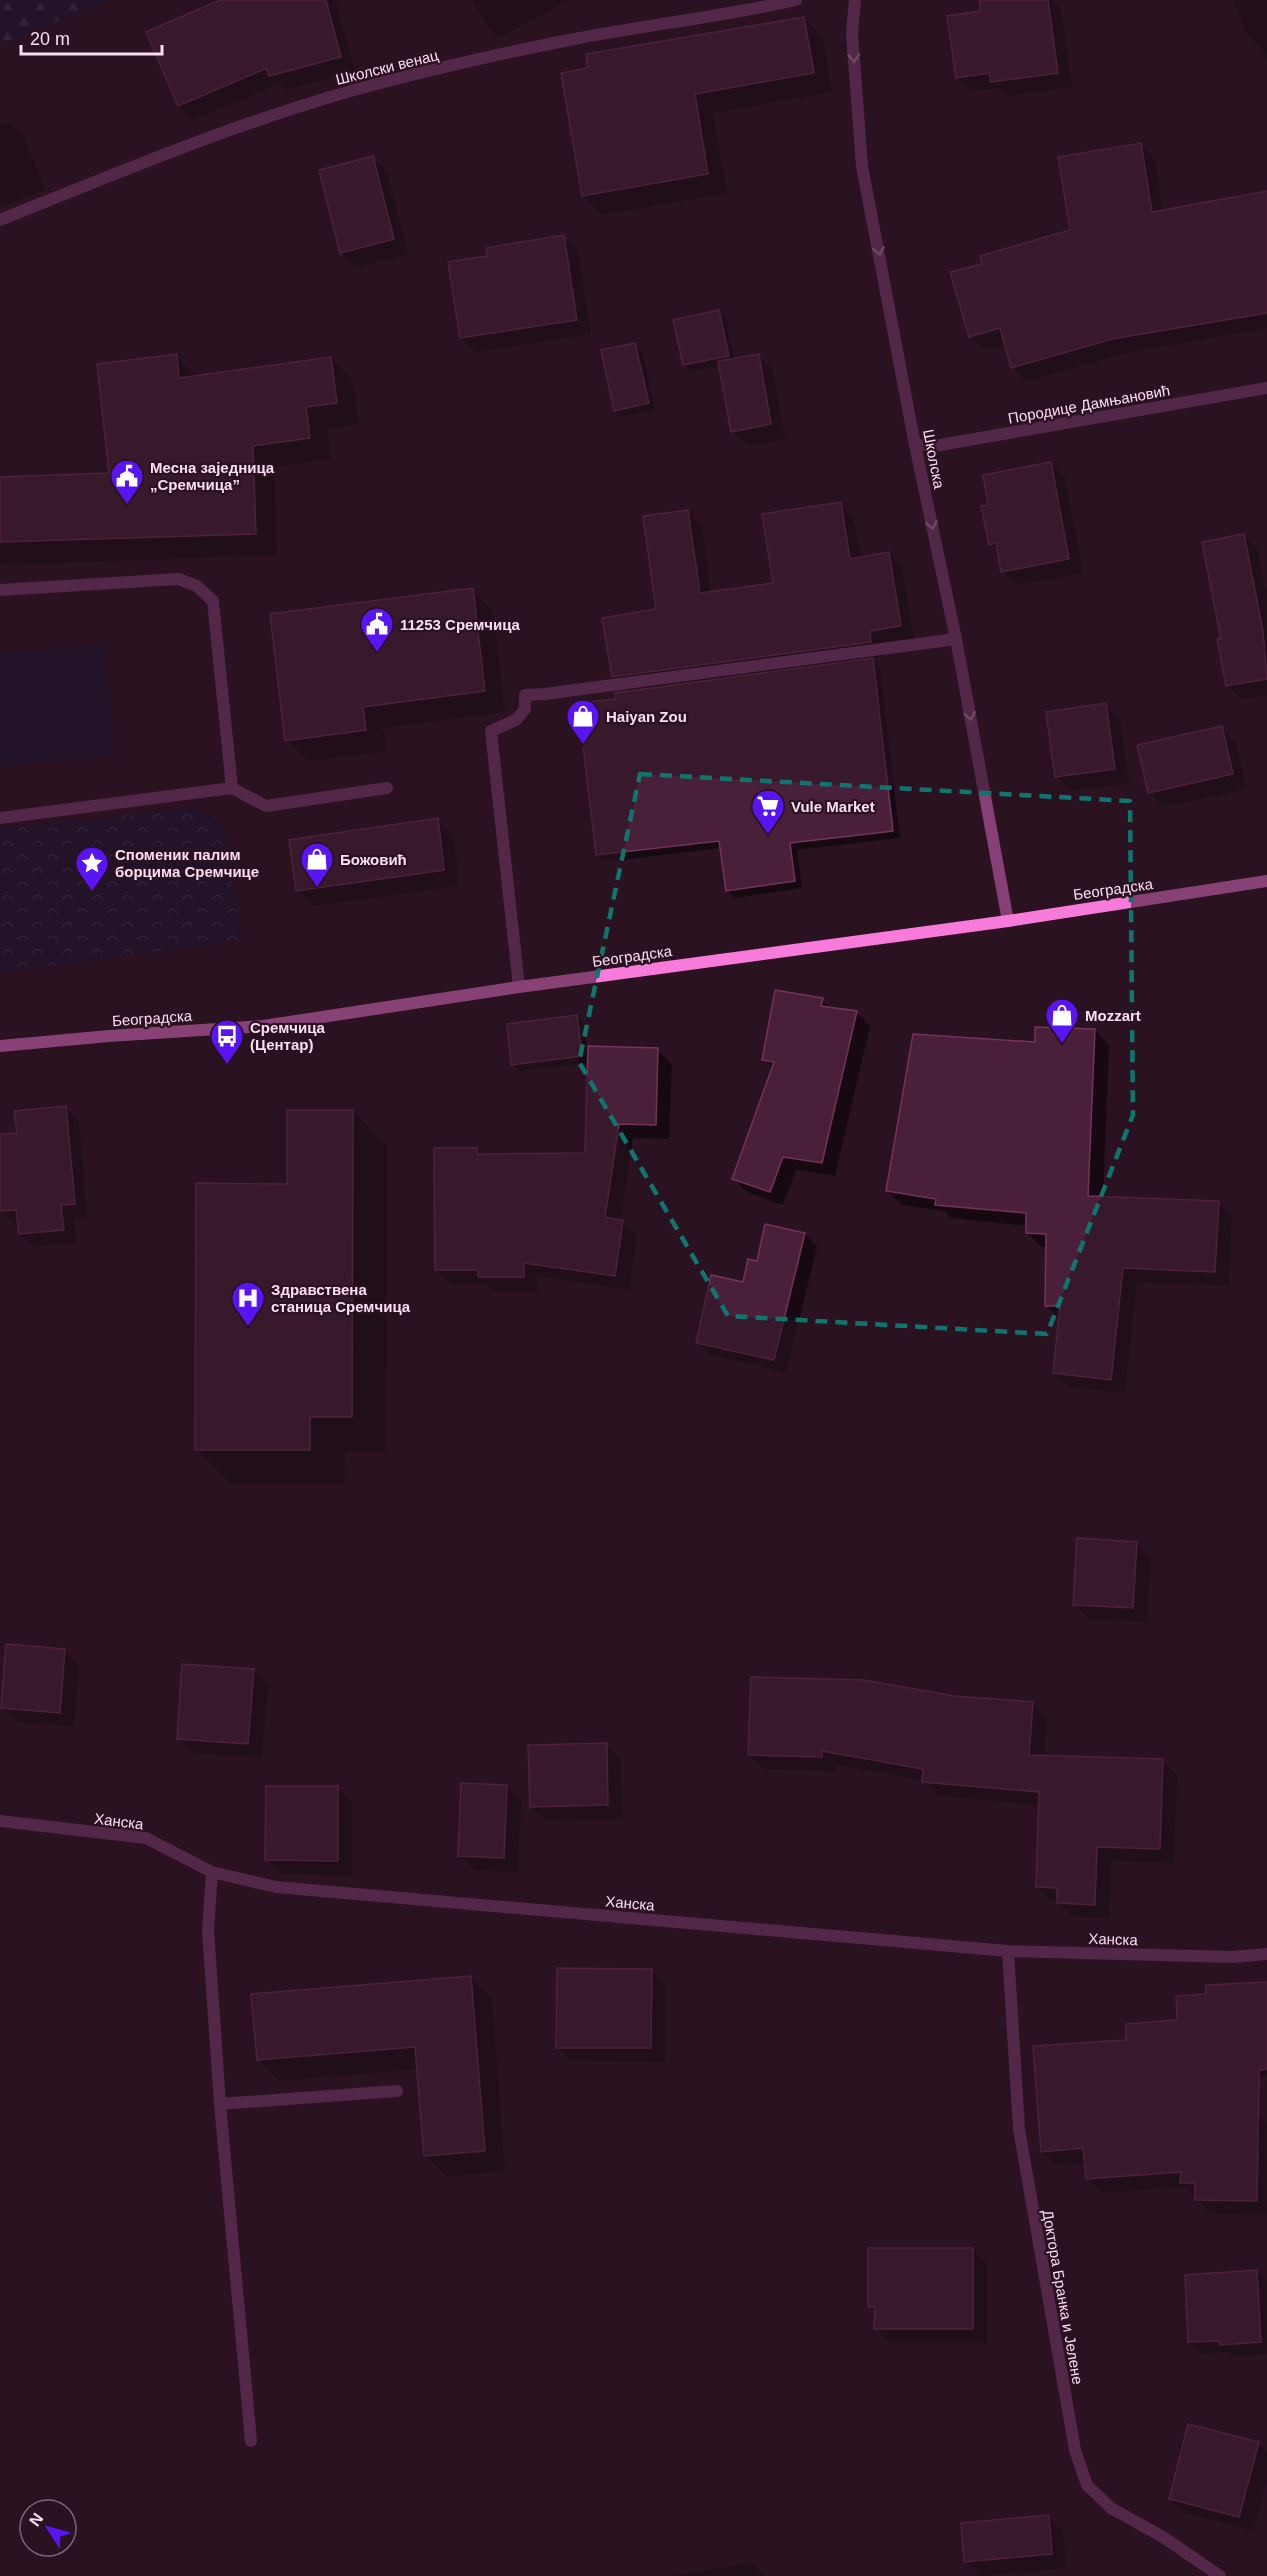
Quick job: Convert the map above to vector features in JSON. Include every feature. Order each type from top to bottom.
[{"type":"main road","name":"Београдска","points":[[0,1046],[263,1026],[519,987],[1008,921],[1267,881]]},
{"type":"street","name":"Школски венац","points":[[0,220],[154,158],[307,103],[368,86],[569,40],[758,9],[796,0]]},
{"type":"street","name":"Школска","points":[[855,0],[852,33],[862,166],[915,445],[956,639],[1008,921]]},
{"type":"street","name":"Породице Дамњановић","points":[[915,445],[940,445],[1267,388]]},
{"type":"street","points":[[0,590],[178,579],[197,586],[213,601],[232,788]]},
{"type":"street","points":[[519,987],[491,731],[516,720],[525,709],[525,695],[557,693],[956,639]]},
{"type":"street","points":[[0,818],[232,788],[266,806],[387,788]]},
{"type":"street","name":"Ханска","points":[[0,1821],[146,1839],[212,1872],[276,1887],[1008,1951],[1233,1957],[1267,1954]]},
{"type":"street","points":[[212,1872],[208,1930],[220,2104],[251,2441]]},
{"type":"street","name":"Доктора Бранка и Јелене","points":[[1008,1951],[1019,2129],[1075,2450],[1081,2468],[1087,2485],[1111,2508],[1163,2537],[1220,2576]]},
{"type":"street","points":[[220,2104],[397,2091]]},
{"type":"highlighted area","points":[[640,774],[1130,801],[1133,1115],[1047,1334],[728,1316],[579,1062]]},
{"type":"green space","points":[[0,0],[110,0],[0,44]]},
{"type":"green space","points":[[104,644],[115,756],[0,767],[0,654]]},
{"type":"green space","points":[[192,808],[222,822],[242,940],[0,973],[0,829]]},
{"type":"building","points":[[220,0],[326,0],[341,57],[269,76],[267,68],[178,106],[146,32]]},
{"type":"building","points":[[979,0],[1048,0],[1058,73],[991,82],[989,73],[956,78],[947,16],[981,11]]},
{"type":"building","points":[[804,17],[814,73],[695,94],[708,174],[582,196],[561,73],[588,68],[586,54]]},
{"type":"building","points":[[1141,143],[1152,212],[1267,191],[1267,313],[1112,339],[1011,368],[1000,328],[969,337],[950,272],[982,264],[980,256],[1070,230],[1058,157]]},
{"type":"building","points":[[373,156],[394,239],[340,253],[319,170]]},
{"type":"building","points":[[564,235],[577,320],[460,338],[448,262],[487,256],[486,248]]},
{"type":"building","points":[[719,310],[729,356],[683,365],[673,320]]},
{"type":"building","points":[[635,343],[649,403],[614,411],[601,350]]},
{"type":"building","points":[[177,354],[179,378],[331,357],[337,403],[306,407],[310,438],[253,446],[256,534],[0,542],[0,477],[109,473],[97,364]]},
{"type":"building","points":[[759,354],[771,424],[731,432],[718,361]]},
{"type":"building","points":[[1051,462],[1069,559],[1001,572],[996,543],[989,545],[981,506],[988,505],[983,475]]},
{"type":"building","points":[[841,502],[850,559],[889,552],[901,626],[870,631],[871,642],[612,677],[602,618],[656,609],[643,516],[688,510],[700,593],[773,583],[762,514]]},
{"type":"building","points":[[1244,534],[1263,631],[1267,679],[1226,686],[1217,639],[1221,639],[1202,542]]},
{"type":"building","name":"11253 Сремчица","points":[[473,588],[485,691],[363,707],[366,730],[285,741],[270,614]]},
{"type":"building","points":[[873,658],[893,831],[790,843],[795,881],[726,891],[719,841],[596,855],[578,703],[616,699],[615,693]]},
{"type":"building","points":[[1106,703],[1115,769],[1055,777],[1046,712]]},
{"type":"building","points":[[1222,726],[1233,774],[1148,793],[1137,745]]},
{"type":"building","points":[[438,818],[444,870],[296,891],[289,840]]},
{"type":"building","points":[[775,990],[823,998],[821,1006],[857,1011],[822,1163],[783,1157],[770,1192],[732,1179],[774,1062],[762,1060]]},
{"type":"building","points":[[577,1015],[582,1056],[511,1065],[507,1024]]},
{"type":"building","points":[[1035,1027],[1095,1029],[1088,1196],[1219,1201],[1215,1272],[1123,1268],[1111,1380],[1053,1373],[1060,1306],[1045,1306],[1046,1234],[1026,1233],[1026,1213],[935,1205],[936,1199],[886,1191],[913,1034],[1035,1042]]},
{"type":"building","points":[[588,1046],[658,1048],[656,1125],[619,1124],[605,1217],[623,1220],[615,1276],[524,1263],[524,1277],[478,1277],[478,1270],[435,1270],[434,1148],[477,1148],[477,1154],[585,1153]]},
{"type":"building","points":[[66,1106],[75,1204],[61,1205],[64,1230],[19,1234],[16,1210],[0,1211],[0,1134],[17,1133],[14,1111]]},
{"type":"building","points":[[287,1110],[353,1110],[352,1417],[310,1417],[310,1450],[195,1450],[196,1183],[287,1184]]},
{"type":"building","points":[[765,1224],[805,1233],[774,1360],[696,1343],[711,1275],[743,1282],[748,1259],[757,1261]]},
{"type":"building","points":[[1077,1538],[1137,1542],[1133,1608],[1073,1605]]},
{"type":"building","points":[[6,1644],[65,1649],[60,1713],[1,1708]]},
{"type":"building","points":[[182,1664],[254,1669],[248,1744],[177,1739]]},
{"type":"building","points":[[751,1677],[864,1680],[954,1696],[1033,1702],[1029,1755],[1163,1759],[1160,1849],[1097,1847],[1095,1905],[1057,1903],[1057,1888],[1036,1887],[1039,1792],[922,1782],[923,1769],[822,1751],[822,1757],[748,1755]]},
{"type":"building","points":[[607,1743],[608,1805],[530,1807],[528,1745]]},
{"type":"building","points":[[461,1783],[507,1785],[504,1858],[458,1856]]},
{"type":"building","points":[[266,1786],[338,1786],[338,1861],[265,1860]]},
{"type":"building","points":[[557,1968],[652,1969],[651,2048],[556,2048]]},
{"type":"building","points":[[471,1976],[485,2151],[424,2156],[415,2047],[257,2060],[251,1994]]},
{"type":"building","points":[[1267,1982],[1267,2069],[1259,2070],[1257,2201],[1195,2200],[1195,2183],[1180,2183],[1181,2172],[1086,2179],[1083,2148],[1041,2152],[1033,2046],[1126,2040],[1126,2024],[1177,2020],[1176,1996],[1206,1994],[1206,1985]]},
{"type":"building","points":[[868,2248],[973,2248],[973,2329],[874,2329],[875,2307],[868,2307]]},
{"type":"building","points":[[1257,2270],[1261,2342],[1220,2345],[1219,2341],[1188,2342],[1185,2275]]},
{"type":"building","points":[[1188,2424],[1259,2442],[1239,2517],[1169,2499]]},
{"type":"building","points":[[1049,2515],[1052,2554],[964,2562],[961,2523]]},
{"type":"place","name":"Месна заједница „Сремчица”","points":[[127,505]]},
{"type":"place","name":"11253 Сремчица","points":[[377,653]]},
{"type":"place","name":"Haiyan Zou","points":[[583,745]]},
{"type":"place","name":"Vule Market","points":[[768,835]]},
{"type":"place","name":"Божовић","points":[[317,888]]},
{"type":"place","name":"Споменик палим борцима Сремчице","points":[[92,892]]},
{"type":"place","name":"Mozzart","points":[[1062,1044]]},
{"type":"place","name":"Сремчица (Центар)","points":[[227,1065]]},
{"type":"place","name":"Здравствена станица Сремчица","points":[[248,1327]]}]
